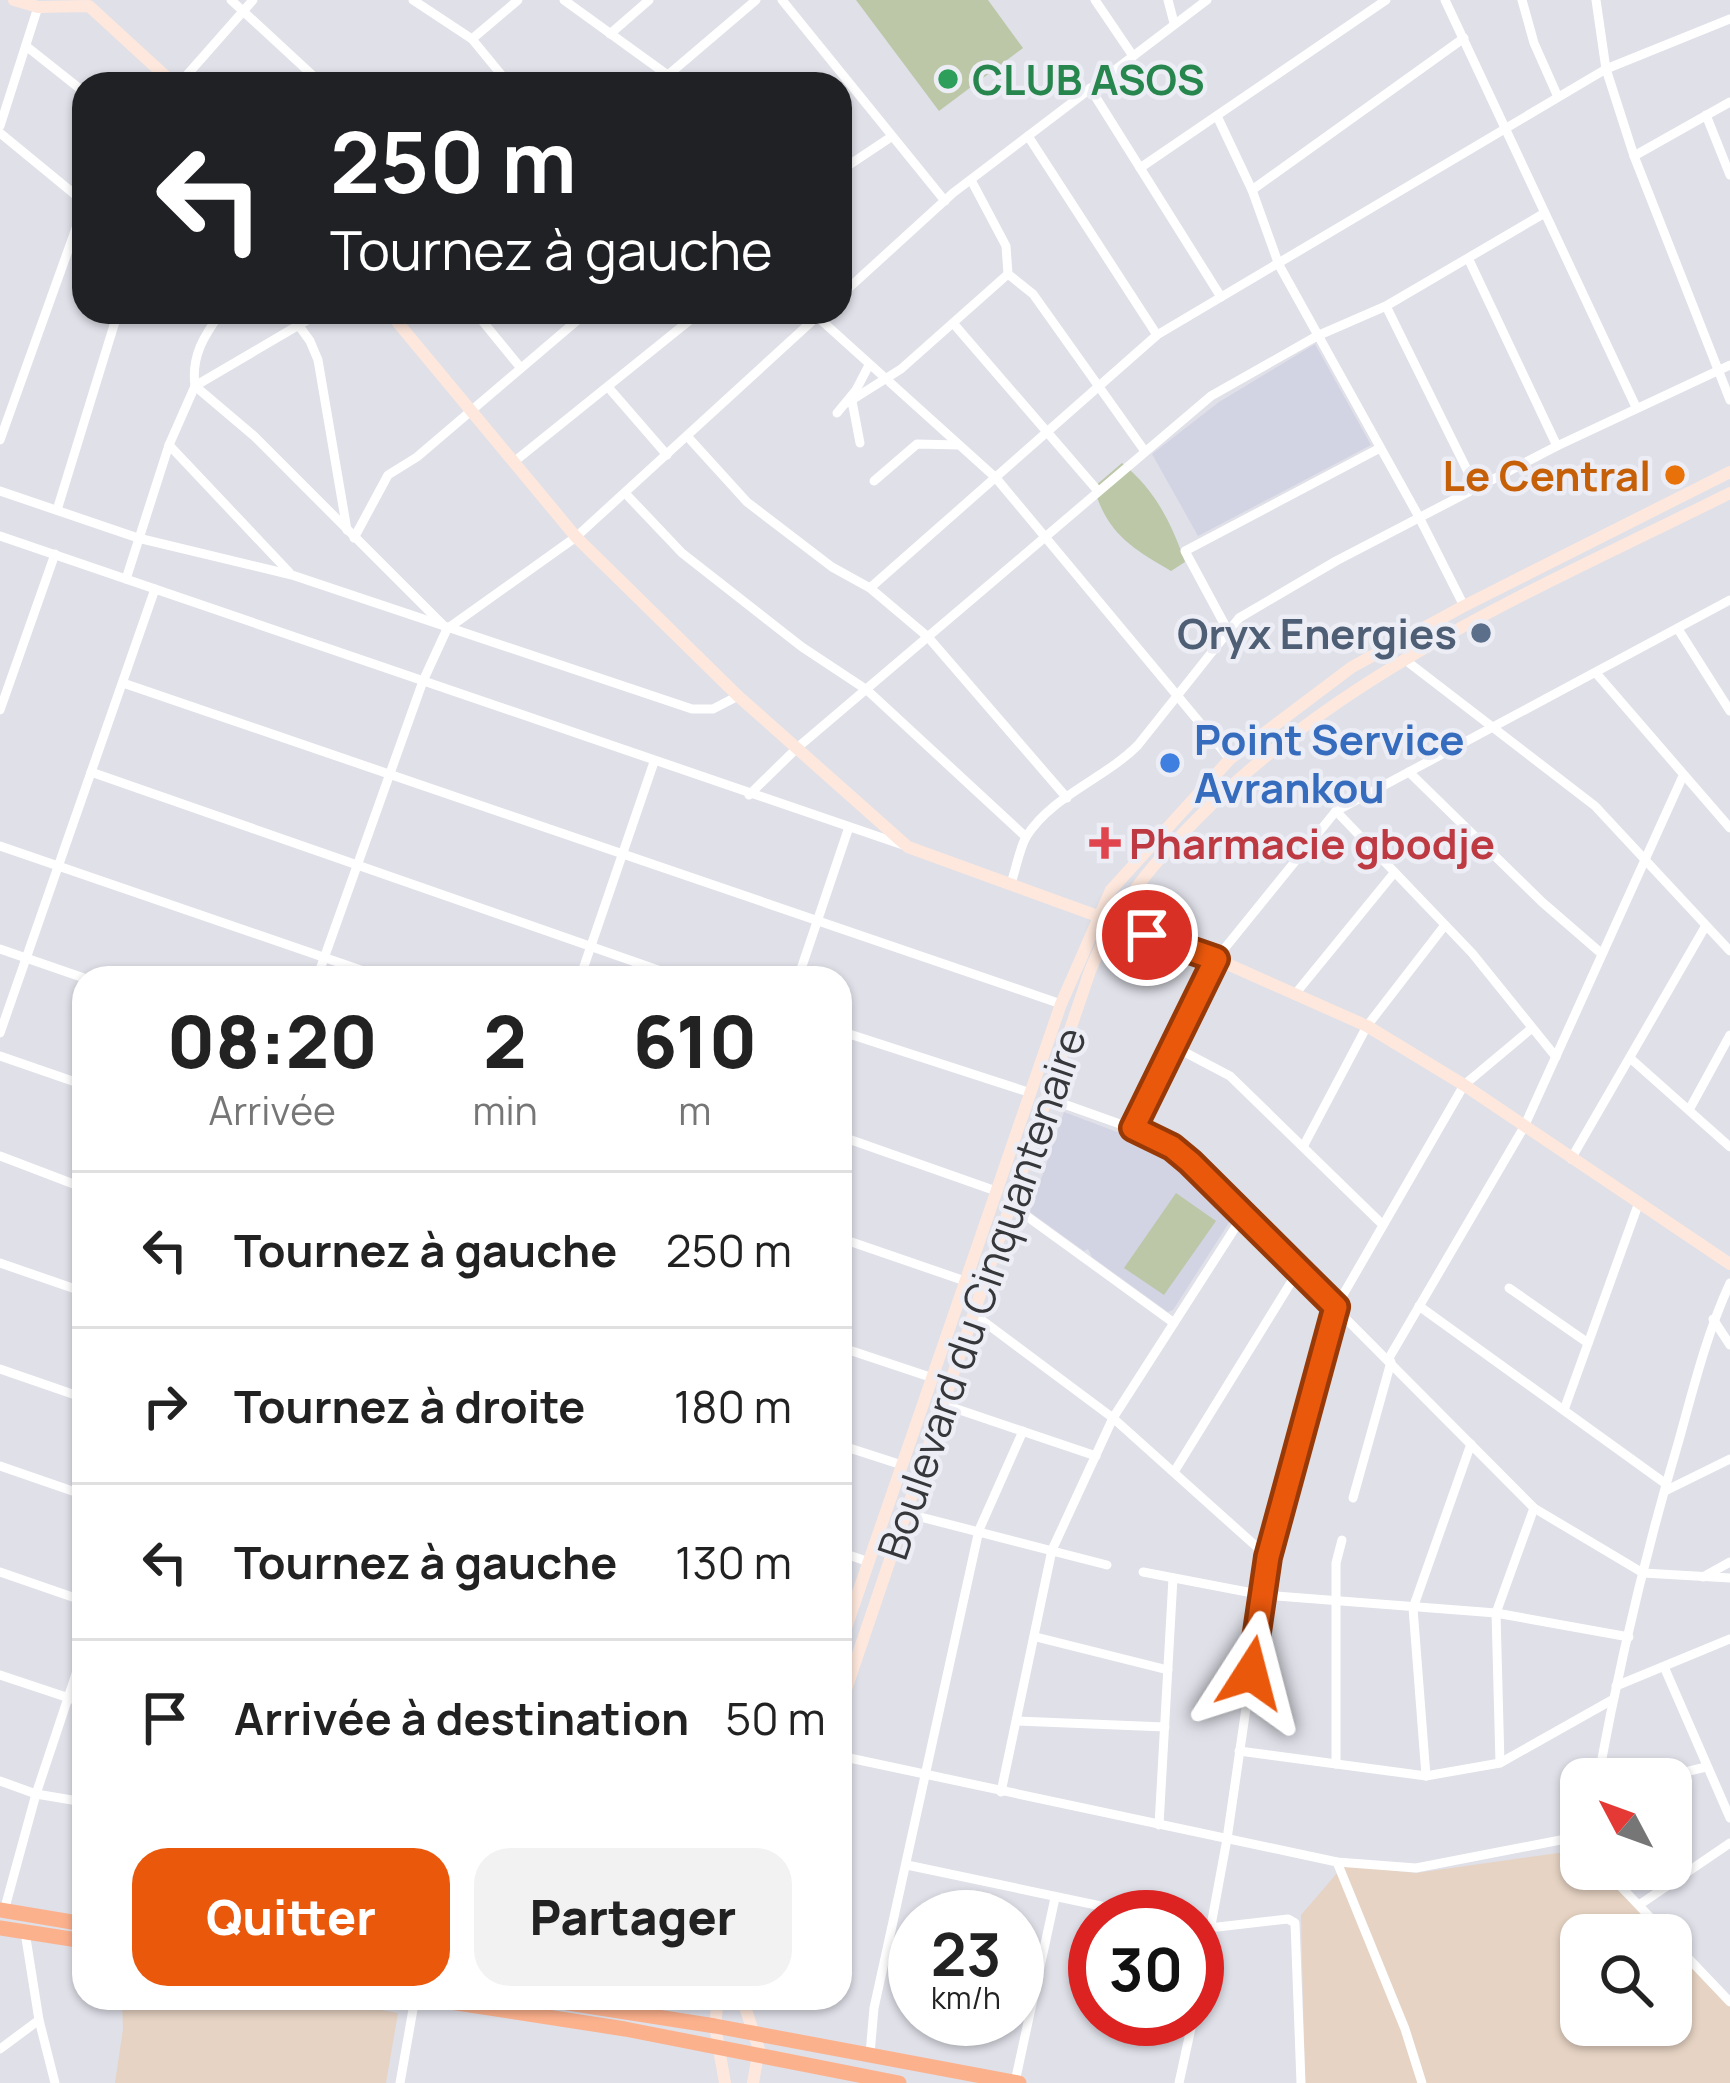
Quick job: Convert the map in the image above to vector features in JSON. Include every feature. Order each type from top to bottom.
[{"type":"highway","points":[[1,1918],[72,1923]]},
{"type":"highway","points":[[1,1918],[26,1932],[72,1939]]},
{"type":"highway","points":[[491,2010],[899,2083]]},
{"type":"highway","points":[[613,2010],[1017,2082]]},
{"type":"main road","points":[[14,0],[38,7],[87,3],[163,72]]},
{"type":"main road","points":[[399,324],[576,537],[738,696],[908,847],[1216,959],[1367,1026],[1464,1085],[1730,1264]]},
{"type":"main road","name":"Boulevard du Cinquantenaire","points":[[852,1611],[1061,1004],[1097,917],[1132,862],[1230,759],[1352,667],[1730,472]]},
{"type":"main road","name":"Boulevard du Cinquantenaire","points":[[852,1671],[1095,960],[1112,922],[1152,865],[1241,775],[1336,701],[1404,659],[1730,493]]},
{"type":"main road","points":[[717,2010],[724,2083]]},
{"type":"main road","points":[[744,2010],[755,2033],[758,2055],[753,2083]]},
{"type":"street","points":[[230,0],[309,72]]},
{"type":"street","points":[[187,72],[253,0]]},
{"type":"street","points":[[413,0],[472,39],[499,72]]},
{"type":"street","points":[[472,39],[518,0]]},
{"type":"street","points":[[564,0],[664,72]]},
{"type":"street","points":[[610,34],[649,0]]},
{"type":"street","points":[[672,72],[756,0]]},
{"type":"street","points":[[782,0],[839,72]]},
{"type":"street","points":[[1095,0],[1132,56]]},
{"type":"street","points":[[1168,0],[1174,23]]},
{"type":"street","points":[[852,285],[971,180],[1207,0]]},
{"type":"street","points":[[1140,168],[1387,0]]},
{"type":"street","points":[[1445,0],[1636,407]]},
{"type":"street","points":[[1522,0],[1534,44],[1558,97]]},
{"type":"street","points":[[1596,0],[1606,69],[1634,157],[1730,400]]},
{"type":"street","points":[[38,7],[0,130],[72,193]]},
{"type":"street","points":[[869,588],[1157,335],[1606,69],[1730,19]]},
{"type":"street","points":[[1252,190],[1464,38]]},
{"type":"street","points":[[26,46],[72,82]]},
{"type":"street","points":[[852,88],[945,201]]},
{"type":"street","points":[[1090,88],[1221,297]]},
{"type":"street","points":[[1634,157],[1730,102]]},
{"type":"street","points":[[1706,115],[1730,175]]},
{"type":"street","points":[[1217,116],[1252,190],[1279,265],[1464,606]]},
{"type":"street","points":[[1028,136],[1157,335]]},
{"type":"street","points":[[852,163],[891,137]]},
{"type":"street","points":[[971,180],[1006,246],[1008,274],[1033,294],[1144,450]]},
{"type":"street","points":[[749,795],[797,748],[1211,396],[1317,336],[1386,306],[1543,214]]},
{"type":"street","points":[[0,440],[72,238]]},
{"type":"street","points":[[1469,260],[1557,446]]},
{"type":"street","points":[[837,413],[885,380],[1008,274]]},
{"type":"street","points":[[1386,306],[1476,488]]},
{"type":"street","points":[[952,323],[1097,491]]},
{"type":"street","points":[[57,510],[114,324]]},
{"type":"street","points":[[126,579],[169,445],[195,386],[198,349],[214,324]]},
{"type":"street","points":[[195,386],[303,324]]},
{"type":"street","points":[[485,324],[520,368]]},
{"type":"street","points":[[350,534],[388,475],[417,457],[573,324]]},
{"type":"street","points":[[515,460],[685,324]]},
{"type":"street","points":[[322,966],[423,681],[447,629],[576,537],[805,324]]},
{"type":"street","points":[[828,324],[996,478],[1230,759]]},
{"type":"street","points":[[300,326],[318,360],[350,534]]},
{"type":"street","points":[[860,442],[850,402],[868,364]]},
{"type":"street","points":[[1011,883],[1026,838],[1067,798],[1124,759],[1177,698],[1227,629],[1258,606],[1557,446],[1730,365]]},
{"type":"street","points":[[195,386],[254,436],[447,629]]},
{"type":"street","points":[[608,387],[667,455]]},
{"type":"street","points":[[687,436],[748,502],[832,567],[869,588],[928,638],[1067,798]]},
{"type":"street","points":[[874,481],[917,444],[959,445]]},
{"type":"street","points":[[169,445],[292,575]]},
{"type":"street","points":[[1227,629],[1185,551],[1380,448]]},
{"type":"street","points":[[0,491],[139,538],[292,575],[692,709],[712,709],[738,696]]},
{"type":"street","points":[[625,493],[690,560],[802,647],[867,689],[1026,838]]},
{"type":"street","points":[[0,536],[908,847]]},
{"type":"street","points":[[0,710],[55,554]]},
{"type":"street","points":[[0,1034],[155,589]]},
{"type":"street","points":[[1133,1128],[1216,959],[1336,812],[1730,600]]},
{"type":"street","points":[[1678,628],[1730,711]]},
{"type":"street","points":[[1404,659],[1595,806],[1730,951]]},
{"type":"street","points":[[1596,674],[1730,829]]},
{"type":"street","points":[[123,683],[1061,1004]]},
{"type":"street","points":[[584,966],[654,762]]},
{"type":"street","points":[[91,772],[645,966]]},
{"type":"street","points":[[1409,772],[1602,954]]},
{"type":"street","points":[[1353,1498],[1390,1360],[1524,1127],[1682,778]]},
{"type":"street","points":[[1336,812],[1445,925],[1556,1057]]},
{"type":"street","points":[[802,966],[849,827]]},
{"type":"street","points":[[0,846],[348,966]]},
{"type":"street","points":[[1296,993],[1394,873]]},
{"type":"street","points":[[1304,1145],[1367,1026],[1445,925]]},
{"type":"street","points":[[1571,1159],[1705,927]]},
{"type":"street","points":[[0,949],[72,974]]},
{"type":"street","points":[[1213,1890],[1227,1839],[1268,1557],[1336,1307],[1464,1085],[1532,1028]]},
{"type":"street","points":[[852,1035],[1031,1094]]},
{"type":"street","points":[[1689,1110],[1730,1035]]},
{"type":"street","points":[[1173,1046],[1230,1076],[1383,1225]]},
{"type":"street","points":[[0,1056],[72,1081]]},
{"type":"street","points":[[1630,1058],[1730,1147]]},
{"type":"street","points":[[1047,1098],[1172,1147],[1534,1508],[1643,1573],[1730,1578]]},
{"type":"street","points":[[852,1140],[996,1190]]},
{"type":"street","points":[[0,1156],[72,1183]]},
{"type":"street","points":[[1010,1204],[1174,1323]]},
{"type":"street","points":[[1564,1410],[1638,1205]]},
{"type":"street","points":[[1001,1792],[1052,1550],[1113,1418],[1242,1217]]},
{"type":"street","points":[[852,1242],[965,1281]]},
{"type":"street","points":[[0,1264],[72,1288]]},
{"type":"street","points":[[1174,1472],[1298,1271]]},
{"type":"street","points":[[1602,1758],[1665,1488],[1713,1319],[1730,1283]]},
{"type":"street","points":[[1509,1288],[1588,1343]]},
{"type":"street","points":[[1419,1306],[1665,1488]]},
{"type":"street","points":[[975,1315],[1113,1418],[1268,1557]]},
{"type":"street","points":[[1713,1319],[1730,1345]]},
{"type":"street","points":[[852,1351],[932,1378]]},
{"type":"street","points":[[0,1369],[72,1394]]},
{"type":"street","points":[[945,1405],[1096,1456]]},
{"type":"street","points":[[902,1890],[979,1530],[1023,1431]]},
{"type":"street","points":[[1426,1776],[1414,1608],[1471,1444]]},
{"type":"street","points":[[852,1449],[902,1465]]},
{"type":"street","points":[[1665,1488],[1730,1459]]},
{"type":"street","points":[[0,1466],[72,1491]]},
{"type":"street","points":[[1500,1762],[1496,1613],[1534,1508]]},
{"type":"street","points":[[905,1514],[1107,1565]]},
{"type":"street","points":[[1336,1764],[1336,1563],[1342,1540]]},
{"type":"street","points":[[852,1556],[869,1562]]},
{"type":"street","points":[[1702,1577],[1730,1562]]},
{"type":"street","points":[[0,1572],[72,1597]]},
{"type":"street","points":[[1143,1572],[1263,1595],[1496,1613],[1630,1637]]},
{"type":"street","points":[[1159,1825],[1173,1579]]},
{"type":"street","points":[[1036,1637],[1168,1670]]},
{"type":"street","points":[[1616,1687],[1730,1639]]},
{"type":"street","points":[[1665,1669],[1730,1818]]},
{"type":"street","points":[[0,1675],[72,1698]]},
{"type":"street","points":[[1,1918],[72,1685]]},
{"type":"street","points":[[1239,1751],[1426,1776],[1500,1762],[1612,1700]]},
{"type":"street","points":[[1017,1721],[1165,1726]]},
{"type":"street","points":[[852,1759],[1337,1862],[1416,1868],[1560,1844]]},
{"type":"street","points":[[1692,1770],[1706,1767]]},
{"type":"street","points":[[0,1781],[72,1800]]},
{"type":"street","points":[[1639,1906],[1730,1843]]},
{"type":"street","points":[[1337,1862],[1422,2083]]},
{"type":"street","points":[[907,1865],[1068,1901]]},
{"type":"street","points":[[1624,1890],[1647,1914]]},
{"type":"street","points":[[1044,1943],[1054,1898]]},
{"type":"street","points":[[1224,1925],[1288,1919],[1294,1923],[1301,2083]]},
{"type":"street","points":[[26,1932],[39,2020],[55,2083]]},
{"type":"street","points":[[870,2054],[874,2008],[888,1951]]},
{"type":"street","points":[[1692,1962],[1730,2002]]},
{"type":"street","points":[[400,2083],[416,2010]]},
{"type":"street","points":[[0,2049],[39,2020]]},
{"type":"street","points":[[1017,2082],[1024,2046]]},
{"type":"street","points":[[1179,2083],[1187,2046]]},
{"type":"shaded area","points":[[1315,344],[1371,445],[1198,536],[1152,454],[1219,402]]},
{"type":"shaded area","points":[[1064,1112],[1162,1149],[1232,1218],[1173,1310],[1168,1312],[1092,1257],[1088,1249],[1084,1251],[1030,1212]]},
{"type":"shaded area","points":[[1560,1853],[1560,1890],[1618,1890],[1642,1914],[1560,1914],[1560,2046],[1692,2046],[1692,1967],[1730,2006],[1730,2083],[1305,2083],[1301,1915],[1344,1865],[1416,1873]]},
{"type":"shaded area","points":[[122,2010],[398,2013],[386,2083],[115,2083]]},
{"type":"green space","name":"CLUB ASOS","points":[[856,0],[988,0],[1023,48],[939,111]]},
{"type":"green space","points":[[1122,463],[1153,496],[1174,533],[1185,562],[1171,571],[1123,538],[1099,503],[1094,487]]},
{"type":"green space","points":[[1176,1193],[1216,1221],[1164,1295],[1124,1268]]},
{"type":"place","name":"CLUB ASOS","points":[[948,79]]},
{"type":"place","name":"Le Central","points":[[1675,475]]},
{"type":"place","name":"Oryx Energies","points":[[1481,633]]},
{"type":"place","name":"Point Service Avrankou","points":[[1170,763]]},
{"type":"place","name":"Pharmacie gbodje","points":[[1105,843]]},
{"type":"route","points":[[1147,935],[1216,959],[1133,1128],[1172,1147],[1190,1162],[1336,1307],[1268,1557],[1251,1673]]}]
